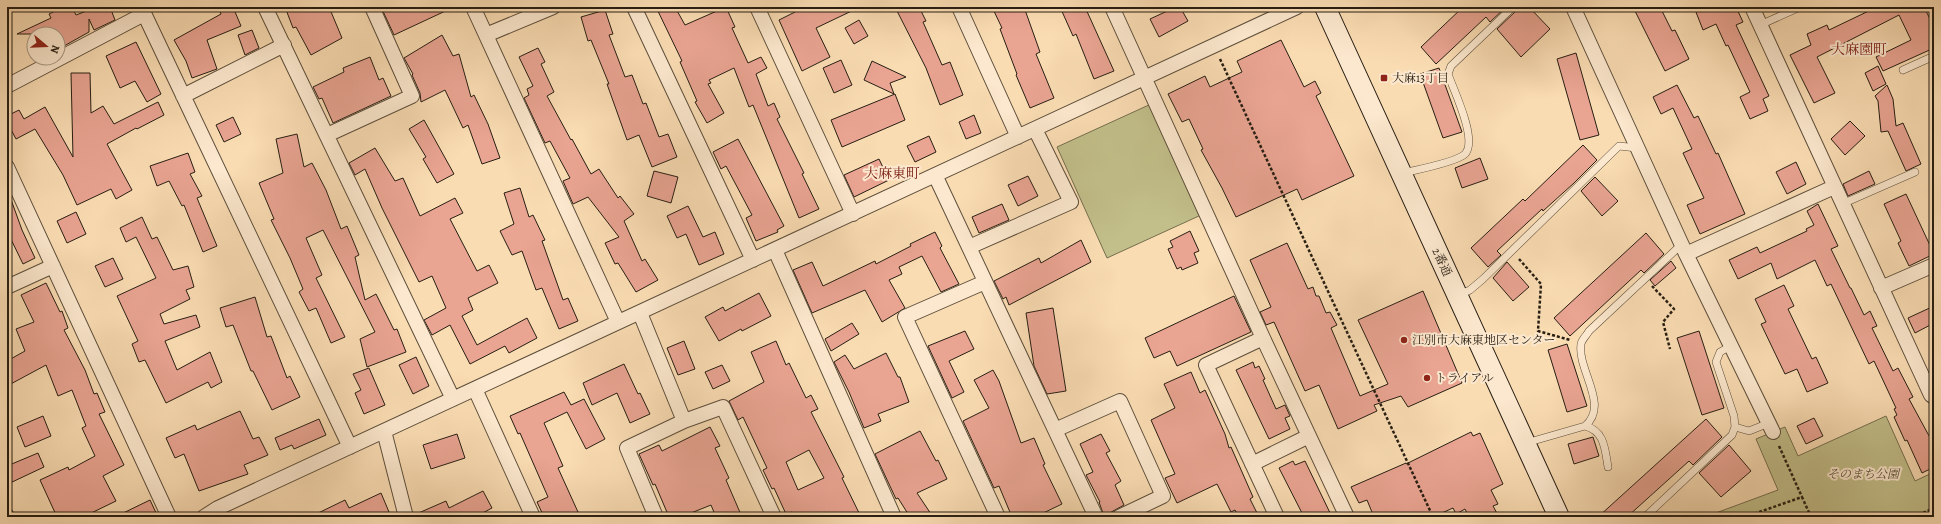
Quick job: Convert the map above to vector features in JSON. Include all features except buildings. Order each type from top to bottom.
[{"type":"main road","name":"2番通","points":[[1325,7],[1559,517]]},
{"type":"street","points":[[265,7],[453,399]]},
{"type":"street","points":[[327,135],[412,96],[372,7]]},
{"type":"street","points":[[473,7],[618,322]]},
{"type":"street","points":[[486,35],[553,7]]},
{"type":"street","points":[[634,7],[753,260]]},
{"type":"street","points":[[757,7],[853,214]]},
{"type":"street","points":[[959,7],[1018,136]]},
{"type":"street","points":[[1112,7],[1263,338],[1347,517]]},
{"type":"street","points":[[204,517],[220,513],[384,431],[1297,7]]},
{"type":"street","points":[[1573,7],[1684,249],[1771,428]]},
{"type":"street","points":[[1752,7],[1931,395],[1934,397]]},
{"type":"street","points":[[7,86],[143,10],[350,447]]},
{"type":"street","points":[[183,96],[284,45]]},
{"type":"street","points":[[969,247],[1071,202],[1035,129]]},
{"type":"street","points":[[7,167],[169,517]]},
{"type":"street","points":[[935,175],[1096,517]]},
{"type":"street","points":[[1684,249],[1834,187]]},
{"type":"street","points":[[775,250],[894,517]]},
{"type":"street","points":[[1882,288],[1934,264]]},
{"type":"street","points":[[7,287],[52,266]]},
{"type":"street","points":[[985,282],[905,317],[998,517]]},
{"type":"street","points":[[640,312],[684,420]]},
{"type":"street","points":[[1263,338],[1206,365],[1277,517]]},
{"type":"street","points":[[476,389],[533,517]]},
{"type":"street","points":[[1055,430],[1120,401],[1163,496],[1118,517]]},
{"type":"street","points":[[656,517],[628,448],[684,420],[723,407],[774,517]]},
{"type":"street","points":[[384,431],[406,517]]},
{"type":"street","points":[[1252,464],[1309,436]]},
{"type":"lane","points":[[1402,174],[1456,160],[1465,154],[1469,145],[1469,134],[1448,74],[1451,66],[1513,7]]},
{"type":"lane","points":[[1760,25],[1800,7]]},
{"type":"lane","points":[[1904,70],[1934,56]]},
{"type":"lane","points":[[1458,296],[1470,290],[1512,251],[1619,146],[1638,148]]},
{"type":"lane","points":[[1842,204],[1915,172]]},
{"type":"lane","points":[[1526,443],[1585,426],[1591,421],[1594,414],[1595,403],[1581,354],[1582,342],[1589,331],[1644,279],[1684,249]]},
{"type":"lane","points":[[1645,517],[1732,435],[1735,427],[1734,416],[1720,381],[1716,362],[1720,352],[1731,346]]},
{"type":"lane","points":[[1585,426],[1593,428],[1601,435],[1608,467]]},
{"type":"lane","points":[[1735,427],[1749,431],[1771,428]]},
{"type":"path","points":[[1213,46],[1433,517]]},
{"type":"path","points":[[1512,251],[1541,284],[1538,331],[1582,342]]},
{"type":"path","points":[[1644,279],[1674,310],[1663,322],[1670,348]]},
{"type":"path","points":[[1771,428],[1812,517]]},
{"type":"path","points":[[1745,517],[1802,496]]},
{"type":"path","points":[[1914,517],[1934,508]]},
{"type":"green space","points":[[1151,104],[1201,215],[1107,258],[1057,147]]},
{"type":"green space","name":"そのまち公園","points":[[1886,416],[1915,481],[1934,472],[1934,516],[1705,517],[1778,490],[1756,439],[1785,427],[1798,456]]},
{"type":"place","name":"大麻13丁目","points":[[1384,78]]},
{"type":"place","name":"江別市大麻東地区センター","points":[[1404,340]]},
{"type":"place","name":"トライアル","points":[[1427,378]]},
{"type":"district","name":"大麻園町","points":[[1859,49]]},
{"type":"district","name":"大麻東町","points":[[892,173]]}]
